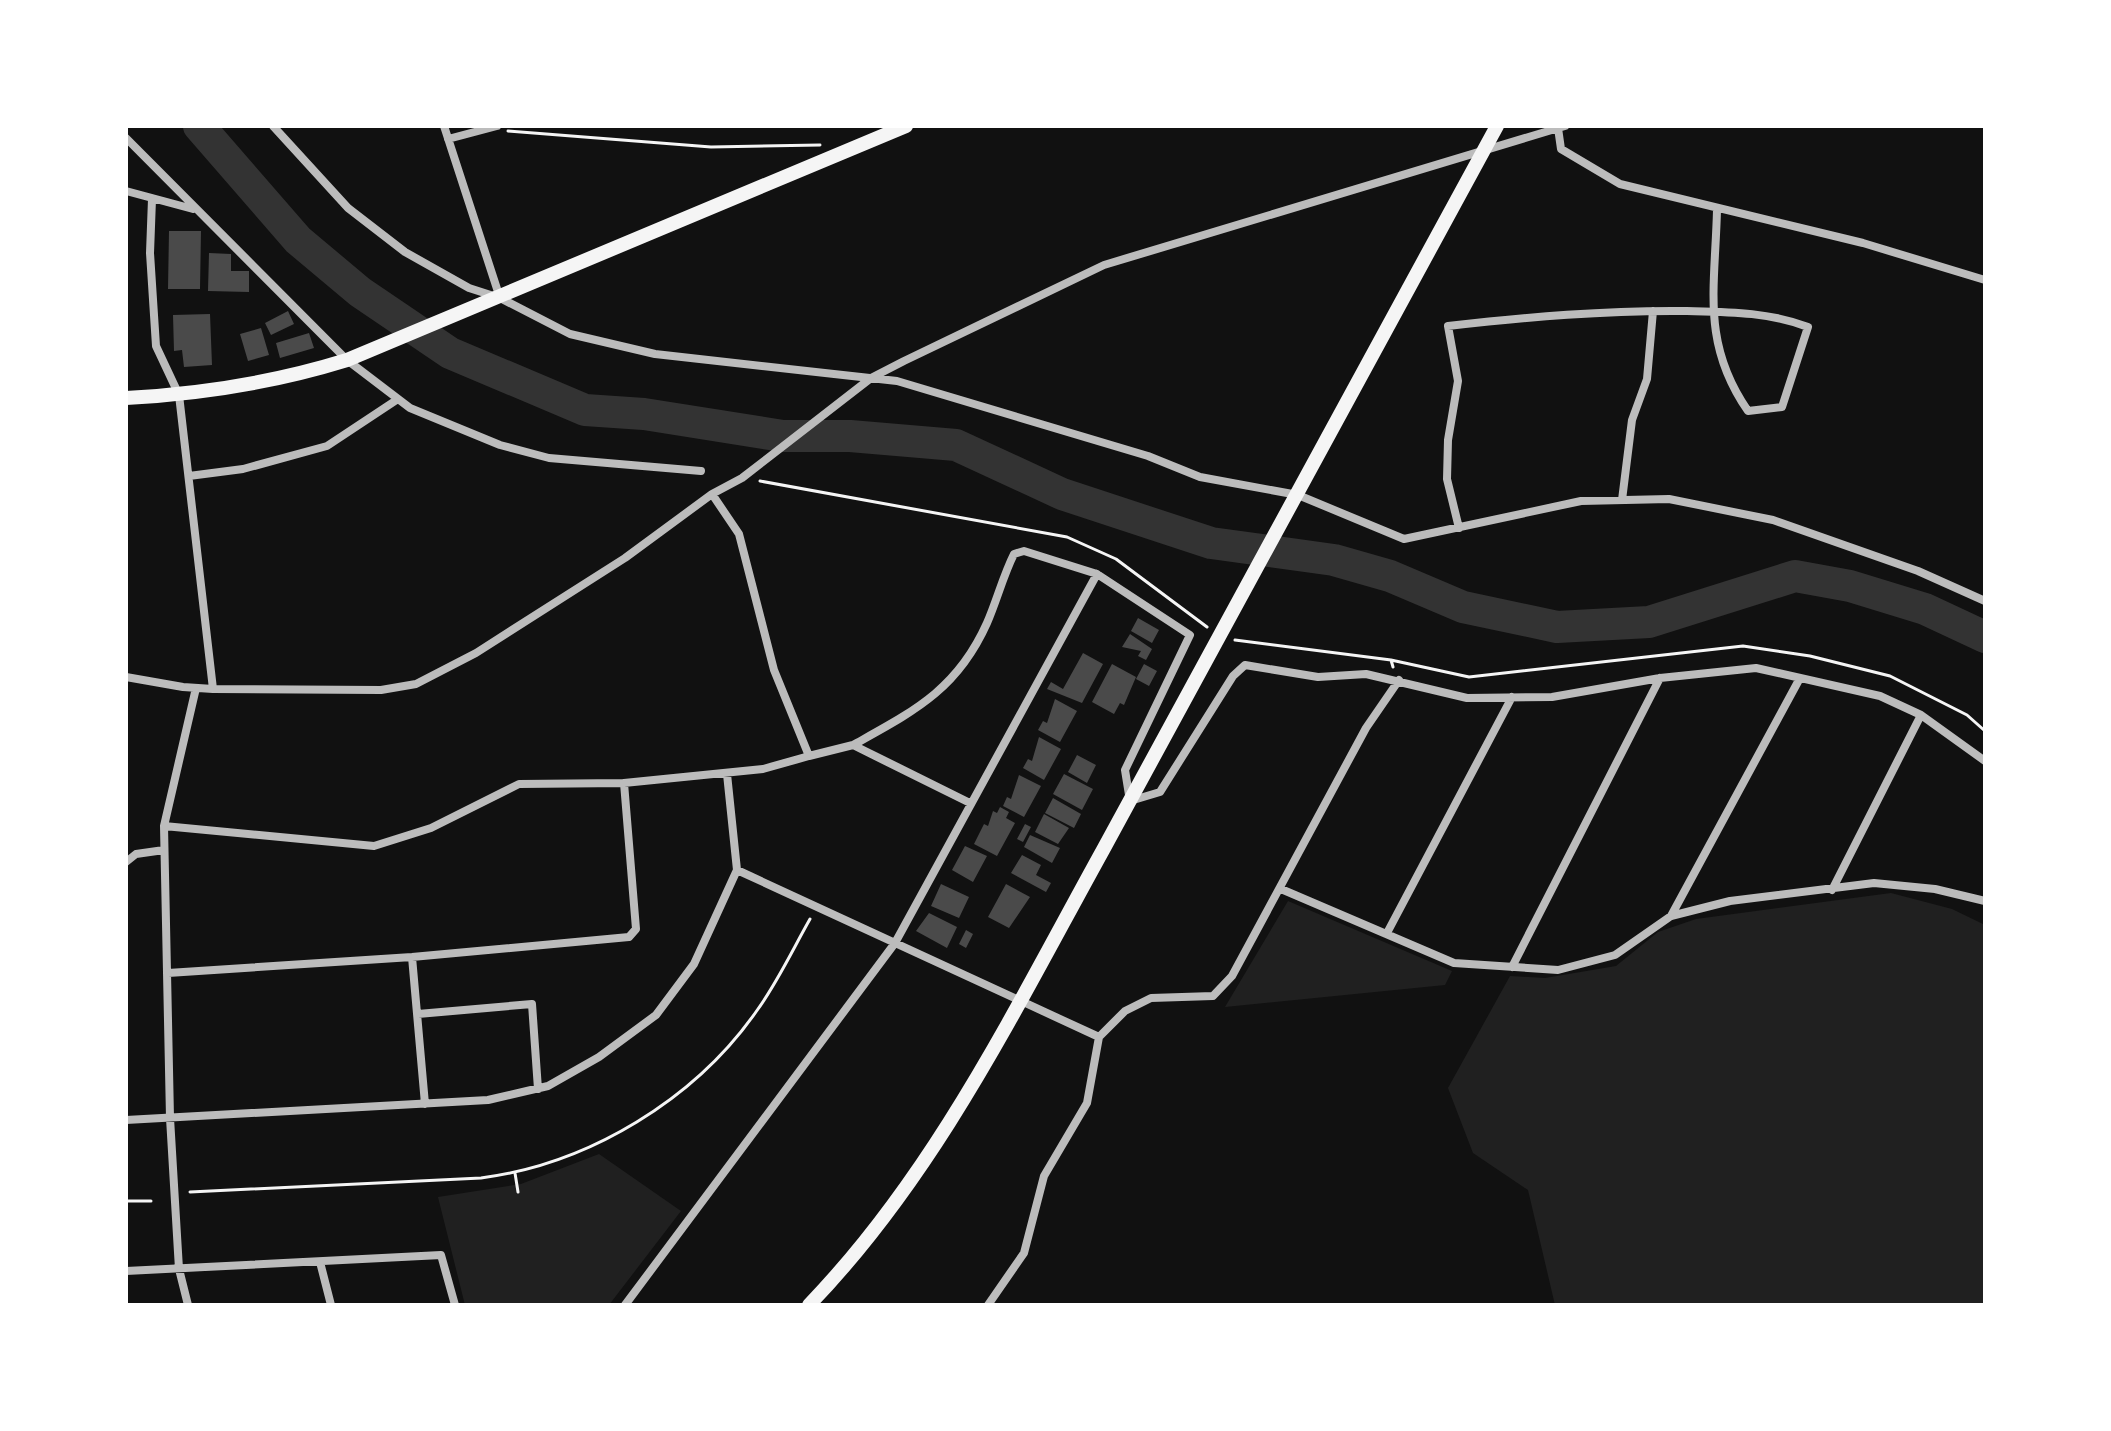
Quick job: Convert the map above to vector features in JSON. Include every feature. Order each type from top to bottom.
[{"type":"main road","points":[[126,398],[179,395],[302,374],[352,358],[906,126]]},
{"type":"main road","points":[[809,1305],[904,1194],[957,1113],[1229,623],[1497,126]]},
{"type":"street","points":[[273,126],[348,208],[405,252],[469,288],[500,298],[570,334],[655,354],[897,381],[1118,447],[1200,477],[1295,500],[1404,539],[1581,501],[1669,499],[1773,520],[1918,571],[1985,601]]},
{"type":"street","points":[[444,126],[500,298]]},
{"type":"street","points":[[126,677],[213,689],[381,690],[416,684],[476,653],[625,558],[712,494],[742,478],[871,378],[1104,265],[1562,127],[1561,149],[1620,184],[1863,243],[1985,280]]},
{"type":"street","points":[[448,139],[495,128]]},
{"type":"street","points":[[126,138],[194,209],[398,399],[450,427],[549,458],[701,471]]},
{"type":"street","points":[[126,191],[194,209]]},
{"type":"street","points":[[152,199],[150,253],[156,346],[179,395],[213,689]]},
{"type":"street","points":[[1459,528],[1447,479],[1448,440],[1458,381],[1448,326],[1545,314],[1653,311],[1714,312],[1736,311],[1808,327],[1782,407],[1748,411],[1729,384],[1714,336],[1714,312],[1717,210]]},
{"type":"street","points":[[1622,500],[1632,420],[1647,379],[1653,311]]},
{"type":"street","points":[[189,476],[243,469],[327,446],[398,399]]},
{"type":"street","points":[[712,494],[739,534],[774,670],[809,756]]},
{"type":"street","points":[[164,826],[374,846],[431,828],[519,784],[624,783],[727,774],[763,769],[853,745],[924,705],[966,663],[1014,554],[1024,551],[1097,574],[1190,635],[1125,770],[1130,801],[1160,792],[1233,676],[1245,665],[1318,677],[1366,674],[1467,698],[1552,697],[1660,678],[1756,668],[1880,696],[1921,715],[1985,761]]},
{"type":"street","points":[[625,1305],[895,943],[1097,574]]},
{"type":"street","points":[[1512,967],[1660,678]]},
{"type":"street","points":[[1671,916],[1800,678]]},
{"type":"street","points":[[988,1305],[1024,1253],[1044,1176],[1087,1103],[1099,1037],[1125,1011],[1151,998],[1213,996],[1232,976],[1366,728],[1399,680]]},
{"type":"street","points":[[188,1305],[179,1269],[170,1118],[164,826],[196,688]]},
{"type":"street","points":[[1387,933],[1512,697]]},
{"type":"street","points":[[1832,890],[1921,715]]},
{"type":"street","points":[[853,745],[970,803]]},
{"type":"street","points":[[126,1120],[488,1100],[538,1089],[599,1057],[656,1015],[694,964],[737,870],[727,774]]},
{"type":"street","points":[[168,973],[412,957],[629,937],[636,929],[624,783]]},
{"type":"street","points":[[126,862],[136,854],[164,850]]},
{"type":"street","points":[[737,870],[1099,1037]]},
{"type":"street","points":[[1281,889],[1454,963],[1558,970],[1615,955],[1671,916],[1730,901],[1874,883],[1935,889],[1985,901]]},
{"type":"street","points":[[412,957],[425,1104]]},
{"type":"street","points":[[418,1014],[532,1004],[538,1089]]},
{"type":"street","points":[[126,1271],[441,1255],[455,1305]]},
{"type":"street","points":[[320,1262],[331,1305]]},
{"type":"path","points":[[495,128],[711,147],[815,144],[844,153]]},
{"type":"path","points":[[742,478],[1067,537]]},
{"type":"path","points":[[190,1192],[515,1173],[572,1154],[684,1092],[729,1046],[758,1009],[810,919]]},
{"type":"path","points":[[515,1173],[518,1192]]},
{"type":"path","points":[[126,1201],[151,1201]]},
{"type":"shaded area","points":[[1891,893],[1952,909],[1985,925],[1985,1305],[1555,1305],[1528,1190],[1473,1153],[1448,1088],[1510,976],[1545,978],[1616,966],[1658,932],[1696,919]]},
{"type":"shaded area","points":[[1288,901],[1452,971],[1445,985],[1225,1007]]},
{"type":"shaded area","points":[[599,1154],[681,1211],[609,1305],[465,1305],[438,1197],[521,1184]]},
{"type":"building","points":[[169,231],[201,231],[200,289],[168,289]]},
{"type":"building","points":[[209,253],[231,254],[231,271],[249,271],[249,292],[208,291]]},
{"type":"building","points":[[288,311],[294,324],[271,335],[265,323]]},
{"type":"building","points":[[210,314],[212,365],[184,367],[182,350],[174,351],[173,315]]},
{"type":"building","points":[[261,328],[269,355],[248,361],[240,334]]},
{"type":"building","points":[[309,333],[314,348],[280,358],[276,343]]},
{"type":"building","points":[[1138,618],[1159,630],[1152,643],[1131,631]]},
{"type":"building","points":[[1130,634],[1152,649],[1146,660],[1138,656],[1141,651],[1122,647]]},
{"type":"building","points":[[1083,653],[1103,664],[1082,703],[1047,689],[1051,682],[1063,689]]},
{"type":"building","points":[[1112,664],[1136,677],[1124,705],[1120,703],[1114,714],[1092,702]]},
{"type":"building","points":[[1144,664],[1157,671],[1149,686],[1136,679]]},
{"type":"building","points":[[1055,699],[1077,711],[1060,742],[1038,730],[1043,721],[1047,723]]},
{"type":"building","points":[[1039,737],[1061,749],[1044,780],[1023,768],[1028,759],[1032,761]]},
{"type":"building","points":[[1077,755],[1096,765],[1087,783],[1068,772]]},
{"type":"building","points":[[1064,774],[1093,789],[1082,810],[1053,794]]},
{"type":"building","points":[[1019,775],[1041,786],[1024,817],[1003,806],[1007,797],[1011,799]]},
{"type":"building","points":[[1053,798],[1081,814],[1074,828],[1045,813]]},
{"type":"building","points":[[1000,807],[1009,812],[1006,818],[1015,823],[997,856],[974,844],[984,824],[988,826],[993,811],[997,813]]},
{"type":"building","points":[[1044,814],[1069,828],[1058,844],[1035,832]]},
{"type":"building","points":[[1025,824],[1031,827],[1023,842],[1017,839]]},
{"type":"building","points":[[1030,835],[1060,848],[1052,863],[1024,847]]},
{"type":"building","points":[[965,846],[987,856],[973,882],[952,870]]},
{"type":"building","points":[[1022,855],[1041,865],[1036,875],[1051,883],[1046,892],[1011,873]]},
{"type":"building","points":[[941,884],[969,897],[959,918],[931,906]]},
{"type":"building","points":[[1006,884],[1030,897],[1009,928],[988,917]]},
{"type":"building","points":[[929,913],[957,927],[947,948],[916,931]]},
{"type":"building","points":[[966,930],[973,934],[966,948],[959,944]]},
{"type":"waterway","points":[[199,126],[298,240],[360,292],[450,353],[585,410],[644,414],[783,436],[850,436],[956,445],[1062,494],[1211,543],[1334,560],[1390,576],[1463,607],[1557,627],[1649,622],[1795,576],[1850,586],[1925,609],[1985,637]]}]
